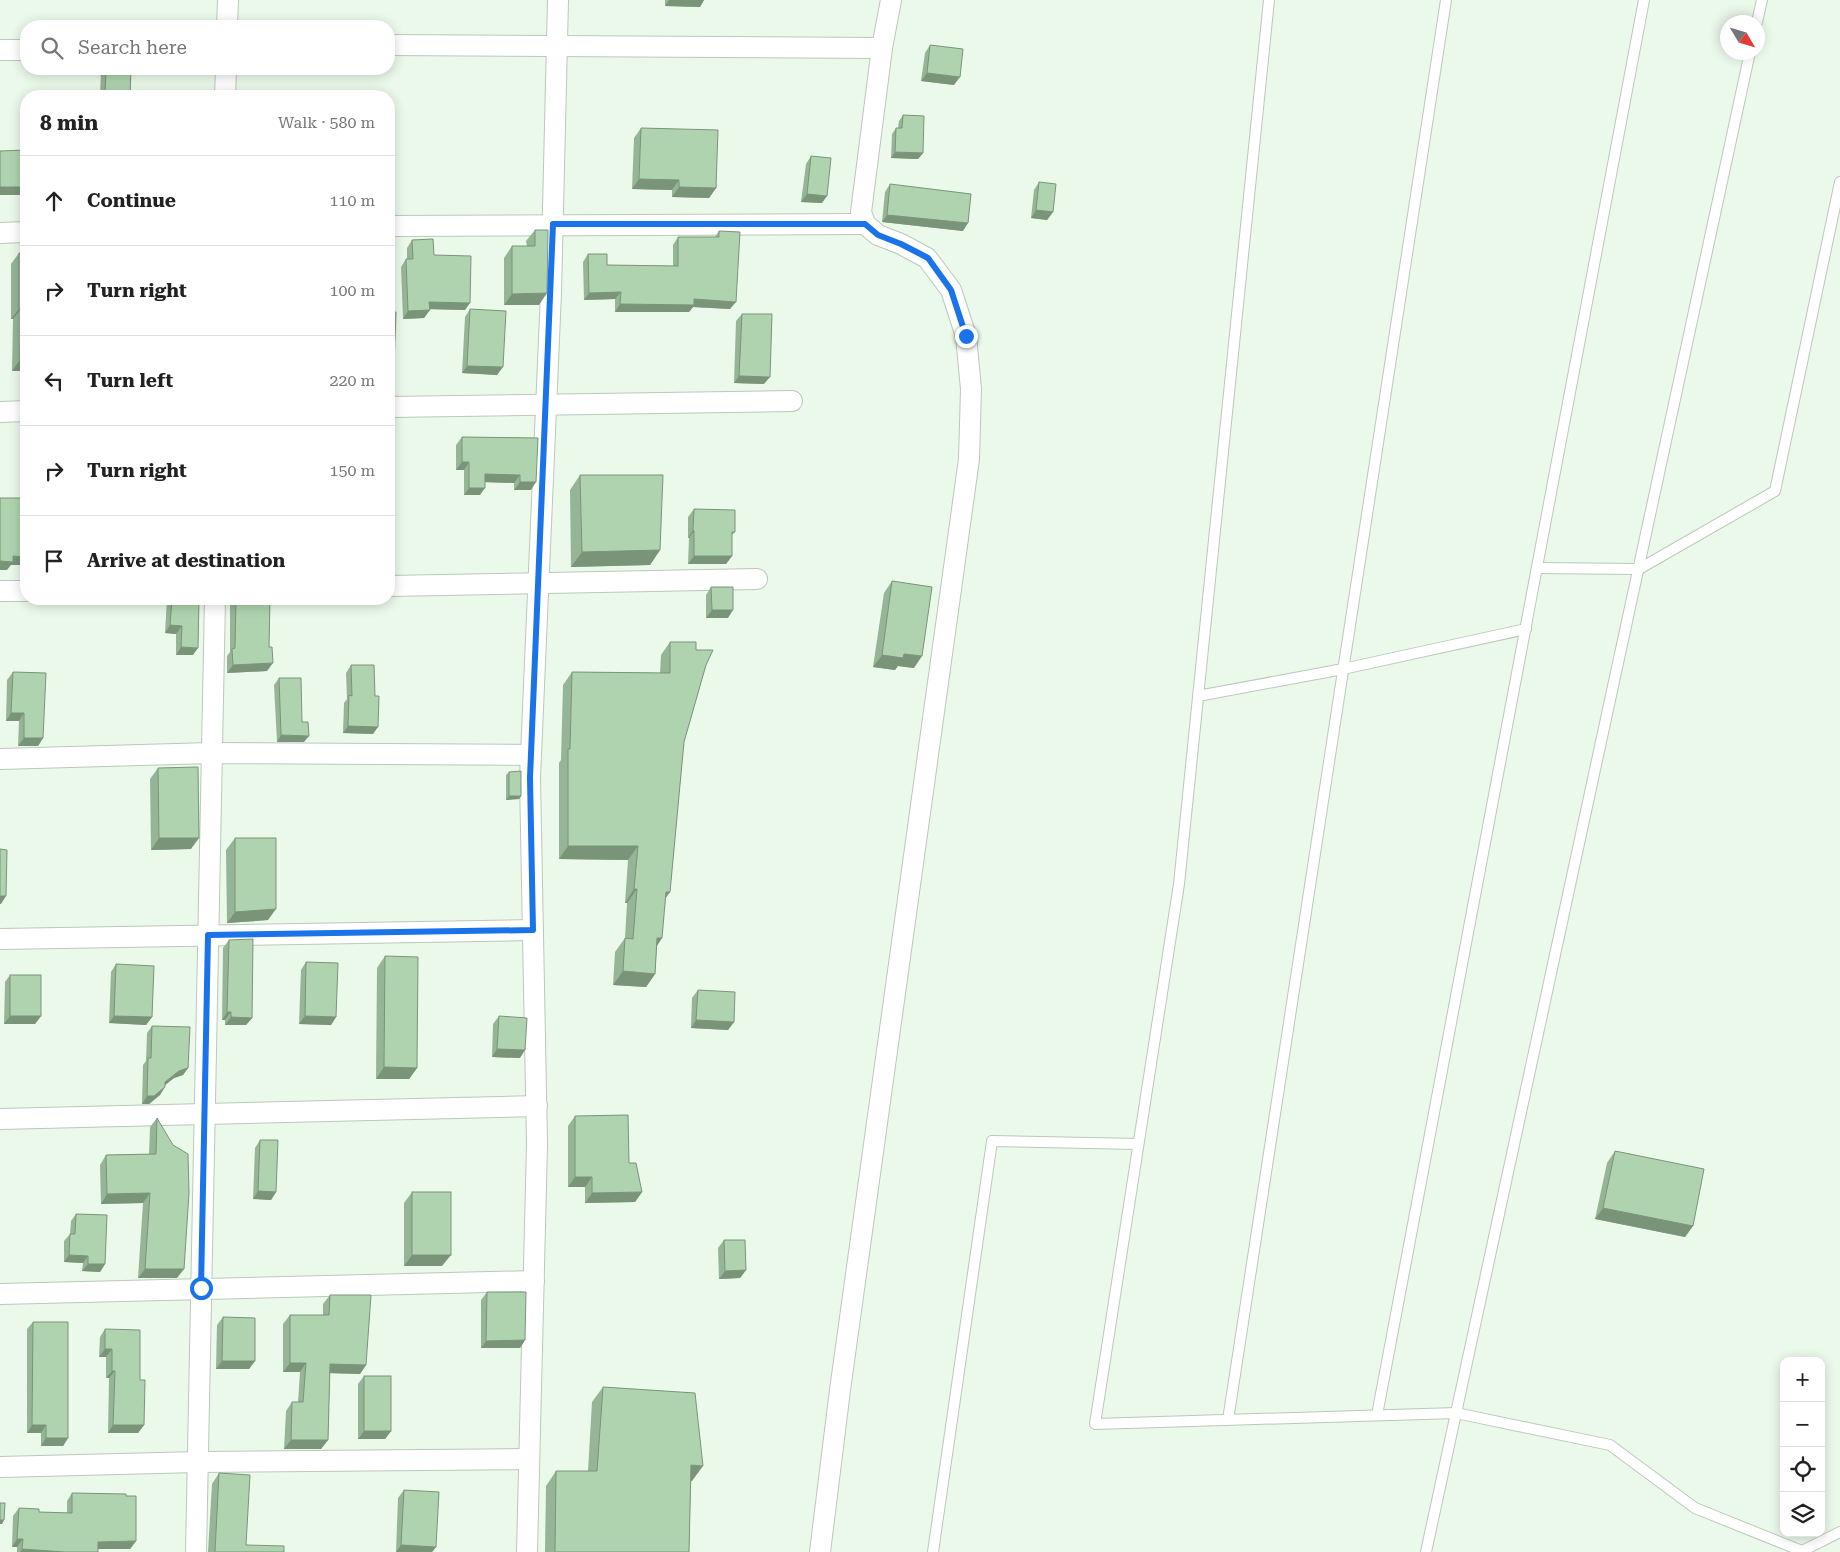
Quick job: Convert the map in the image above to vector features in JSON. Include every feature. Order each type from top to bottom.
[{"type":"street","points":[[227,20],[228,0]]},
{"type":"street","points":[[527,1552],[537,1106],[531,755],[553,224],[558,0]]},
{"type":"street","points":[[820,1552],[841,1381],[969,458],[971,388],[966,336],[951,290],[928,258],[878,235],[865,224],[861,212],[882,48],[891,0]]},
{"type":"street","points":[[395,45],[882,48]]},
{"type":"street","points":[[0,50],[20,50]]},
{"type":"street","points":[[225,90],[226,75]]},
{"type":"street","points":[[395,226],[865,224]]},
{"type":"street","points":[[0,233],[20,232]]},
{"type":"street","points":[[395,406],[792,401]]},
{"type":"street","points":[[0,412],[20,411]]},
{"type":"street","points":[[395,586],[756,579]]},
{"type":"street","points":[[0,591],[20,591]]},
{"type":"street","points":[[196,1552],[215,605]]},
{"type":"street","points":[[0,759],[211,753],[531,755]]},
{"type":"street","points":[[0,939],[533,930]]},
{"type":"street","points":[[0,1120],[537,1106]]},
{"type":"street","points":[[0,1294],[534,1281]]},
{"type":"street","points":[[0,1467],[198,1462],[529,1459]]},
{"type":"lane","points":[[1269,0],[1179,884],[1095,1424],[1456,1413],[1610,1445],[1695,1508],[1802,1551],[1840,1532]]},
{"type":"lane","points":[[1228,1420],[1446,0]]},
{"type":"lane","points":[[1377,1415],[1644,0]]},
{"type":"lane","points":[[1759,15],[1762,0]]},
{"type":"lane","points":[[1426,1552],[1748,60]]},
{"type":"lane","points":[[1537,568],[1639,568],[1775,491],[1840,182]]},
{"type":"lane","points":[[1198,696],[1343,670],[1526,629]]},
{"type":"lane","points":[[933,1552],[992,1141],[1138,1144]]},
{"type":"building","points":[[930,45],[963,49],[960,77],[927,73]]},
{"type":"building","points":[[106,75],[131,75],[130,90],[105,90]]},
{"type":"building","points":[[903,115],[924,116],[923,153],[895,152],[896,128],[902,128]]},
{"type":"building","points":[[641,128],[718,130],[716,188],[679,187],[679,180],[639,179]]},
{"type":"building","points":[[20,150],[20,187],[0,187],[0,151]]},
{"type":"building","points":[[811,156],[831,158],[827,196],[807,194]]},
{"type":"building","points":[[1039,182],[1056,184],[1053,212],[1036,210]]},
{"type":"building","points":[[890,184],[971,194],[968,223],[887,215]]},
{"type":"building","points":[[535,230],[548,230],[547,293],[512,294],[512,246],[535,246]]},
{"type":"building","points":[[719,231],[740,232],[736,302],[694,299],[694,305],[620,304],[621,292],[589,293],[588,254],[607,254],[607,265],[678,266],[678,237],[719,237]]},
{"type":"building","points":[[433,239],[434,255],[471,256],[470,303],[429,302],[430,310],[408,311],[406,259],[413,259],[412,240]]},
{"type":"building","points":[[19,253],[20,253],[20,309]]},
{"type":"building","points":[[470,309],[506,311],[503,367],[467,366]]},
{"type":"building","points":[[742,314],[772,314],[770,377],[739,376]]},
{"type":"building","points":[[462,437],[538,438],[536,482],[520,482],[520,475],[485,474],[485,488],[469,488],[469,462],[462,462]]},
{"type":"building","points":[[580,475],[663,475],[660,550],[582,552]]},
{"type":"building","points":[[0,498],[20,498],[20,557],[13,556],[13,562],[0,561]]},
{"type":"building","points":[[694,509],[735,510],[735,532],[732,532],[732,556],[694,556]]},
{"type":"building","points":[[892,581],[932,587],[922,656],[904,654],[903,658],[882,655]]},
{"type":"building","points":[[711,587],[733,587],[733,610],[712,610]]},
{"type":"building","points":[[172,605],[199,605],[198,648],[181,647],[182,626],[170,625]]},
{"type":"building","points":[[236,605],[270,605],[269,647],[272,647],[273,663],[233,665],[232,649],[235,648]]},
{"type":"building","points":[[670,642],[696,642],[696,650],[713,650],[706,665],[684,742],[670,892],[666,892],[662,938],[657,938],[655,974],[623,971],[625,938],[633,939],[637,889],[634,889],[638,846],[568,846],[568,749],[570,749],[572,672],[670,673]]},
{"type":"building","points":[[351,665],[374,665],[375,696],[379,696],[378,727],[348,726],[349,695],[352,696]]},
{"type":"building","points":[[13,672],[46,673],[43,738],[24,738],[24,713],[11,713]]},
{"type":"building","points":[[279,678],[301,678],[302,722],[308,722],[309,736],[281,735]]},
{"type":"building","points":[[198,767],[199,838],[159,838],[158,768]]},
{"type":"building","points":[[521,771],[521,796],[509,796],[509,772]]},
{"type":"building","points":[[235,838],[276,838],[276,909],[235,912]]},
{"type":"building","points":[[0,849],[7,850],[6,896],[0,896]]},
{"type":"building","points":[[253,939],[252,1018],[231,1017],[231,1012],[227,1012],[229,940]]},
{"type":"building","points":[[385,956],[418,957],[417,1068],[384,1067]]},
{"type":"building","points":[[306,962],[338,963],[336,1017],[305,1016]]},
{"type":"building","points":[[116,964],[154,966],[152,1017],[114,1016]]},
{"type":"building","points":[[10,975],[41,975],[41,1016],[10,1016]]},
{"type":"building","points":[[698,990],[735,992],[734,1022],[696,1020]]},
{"type":"building","points":[[499,1016],[527,1018],[525,1050],[497,1049]]},
{"type":"building","points":[[152,1026],[190,1027],[188,1068],[179,1071],[165,1082],[165,1087],[154,1096],[147,1096],[148,1058],[151,1058]]},
{"type":"building","points":[[628,1115],[629,1163],[636,1163],[642,1192],[592,1193],[592,1177],[575,1177],[575,1116]]},
{"type":"building","points":[[157,1118],[173,1145],[188,1154],[189,1193],[184,1269],[145,1269],[150,1193],[107,1194],[106,1155],[156,1154]]},
{"type":"building","points":[[260,1140],[278,1140],[276,1192],[258,1191]]},
{"type":"building","points":[[1615,1151],[1704,1169],[1693,1226],[1603,1208]]},
{"type":"building","points":[[412,1192],[451,1192],[451,1255],[412,1255]]},
{"type":"building","points":[[76,1214],[107,1215],[105,1264],[88,1264],[88,1256],[69,1255],[70,1234],[75,1234]]},
{"type":"building","points":[[724,1240],[745,1240],[746,1270],[725,1271]]},
{"type":"building","points":[[487,1292],[526,1292],[525,1340],[486,1341]]},
{"type":"building","points":[[330,1295],[371,1295],[366,1365],[330,1364],[328,1440],[291,1440],[292,1402],[303,1402],[306,1363],[290,1363],[290,1315],[329,1315]]},
{"type":"building","points":[[223,1317],[255,1318],[255,1361],[222,1361]]},
{"type":"building","points":[[33,1322],[68,1322],[68,1438],[46,1438],[46,1425],[32,1425]]},
{"type":"building","points":[[105,1329],[140,1330],[140,1380],[145,1380],[144,1425],[113,1425],[115,1371],[112,1371],[112,1349],[105,1349]]},
{"type":"building","points":[[364,1376],[391,1376],[391,1431],[364,1431]]},
{"type":"building","points":[[603,1387],[695,1393],[703,1466],[691,1465],[689,1552],[555,1552],[556,1471],[597,1471]]},
{"type":"building","points":[[219,1473],[250,1475],[246,1545],[284,1546],[284,1552],[215,1552]]},
{"type":"building","points":[[404,1490],[439,1492],[436,1547],[401,1545]]},
{"type":"building","points":[[72,1493],[126,1494],[126,1496],[136,1496],[136,1541],[98,1542],[98,1552],[22,1549],[23,1539],[17,1539],[19,1508],[39,1509],[39,1512],[72,1513]]},
{"type":"building","points":[[0,1503],[5,1503],[4,1520],[0,1520]]},
{"type":"route","points":[[201,1288],[208,935],[533,930],[530,778],[553,224],[865,224],[878,235],[928,258],[951,290],[966,336]]}]
